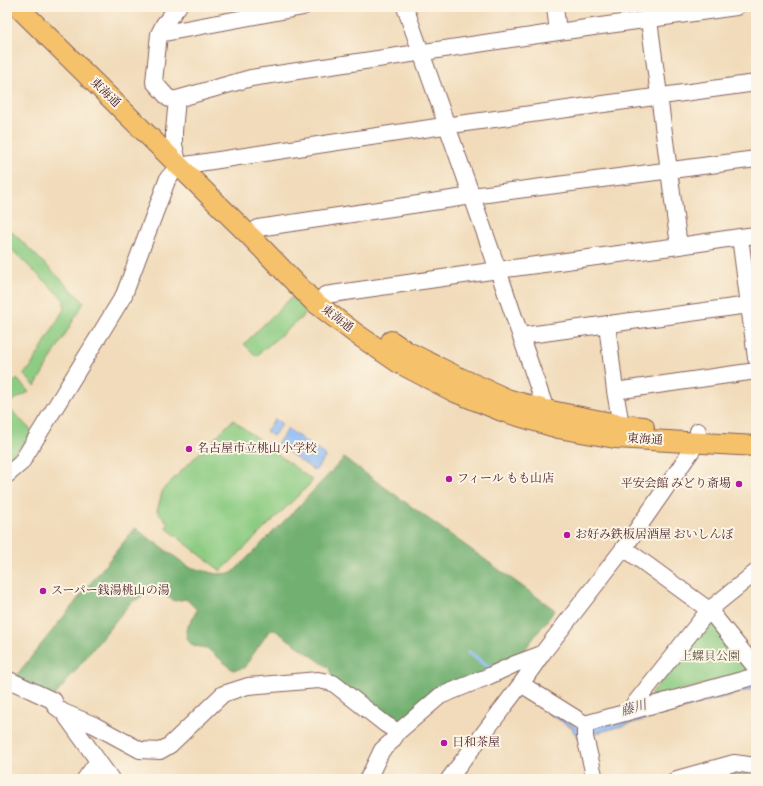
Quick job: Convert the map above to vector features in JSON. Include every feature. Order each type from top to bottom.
[{"type":"main road","name":"東海通","points":[[18,7],[186,164],[258,228],[325,295],[364,325],[406,351],[460,378],[507,399],[546,410],[621,425],[756,446]]},
{"type":"main road","name":"東海通","points":[[36,7],[174,145],[186,164],[252,238],[313,300],[355,333],[399,363],[455,392],[489,406],[558,428],[615,438],[698,437],[756,433]]},
{"type":"street","points":[[178,7],[164,24],[159,34],[154,82],[170,99],[177,99],[251,78],[736,7]]},
{"type":"street","points":[[159,34],[302,7]]},
{"type":"street","points":[[405,7],[446,126],[522,336],[546,410]]},
{"type":"street","points":[[554,7],[558,32]]},
{"type":"street","points":[[649,20],[679,246]]},
{"type":"street","points":[[7,475],[21,463],[124,295],[168,178],[186,164],[756,83]]},
{"type":"street","points":[[174,145],[177,99]]},
{"type":"street","points":[[258,228],[472,196],[756,159]]},
{"type":"street","points":[[325,295],[756,235]]},
{"type":"street","points":[[740,237],[752,304],[756,358]]},
{"type":"street","points":[[522,336],[752,304]]},
{"type":"street","points":[[607,324],[621,425]]},
{"type":"street","points":[[616,391],[756,372]]},
{"type":"street","points":[[450,779],[542,654],[624,548],[698,437]]},
{"type":"street","points":[[624,548],[709,610],[756,668]]},
{"type":"street","points":[[628,712],[709,610],[756,572]]},
{"type":"street","points":[[368,779],[382,750],[392,741],[398,732],[440,696],[487,678],[514,664],[542,654]]},
{"type":"street","points":[[585,731],[628,712],[756,676]]},
{"type":"street","points":[[9,683],[54,701],[55,706],[63,712],[94,725],[140,750],[160,751],[170,745],[223,694],[248,686],[318,680],[333,684],[385,724],[398,732]]},
{"type":"street","points":[[521,684],[585,731],[596,779]]},
{"type":"street","points":[[63,712],[111,779]]},
{"type":"street","points":[[85,779],[98,762]]},
{"type":"street","points":[[678,779],[734,764],[756,766]]},
{"type":"green space","points":[[7,227],[84,302],[35,386],[23,374],[30,368],[64,309],[64,300],[9,247],[7,248]]},
{"type":"green space","points":[[293,296],[308,310],[301,318],[256,356],[244,344]]},
{"type":"green space","points":[[17,379],[29,392],[10,402],[7,399],[7,381],[11,385]]},
{"type":"green space","points":[[7,406],[33,432],[7,462]]},
{"type":"green space","points":[[233,420],[313,481],[221,571],[166,528],[168,523],[157,511],[163,489]]},
{"type":"green space","points":[[344,458],[555,610],[522,653],[396,723],[333,680],[329,668],[275,630],[269,631],[244,668],[233,670],[207,648],[193,646],[187,639],[186,630],[197,610],[186,599],[175,601],[156,591],[131,602],[54,697],[15,677],[135,528],[189,567],[217,574],[232,573],[297,508]]},
{"type":"green space","name":"上螺貝公園","points":[[707,622],[715,622],[750,673],[653,697],[650,695]]},
{"type":"green space","points":[[739,773],[756,776],[756,779],[721,779]]},
{"type":"water","points":[[275,419],[282,424],[273,436],[266,431]]},
{"type":"water","points":[[288,429],[326,456],[315,471],[277,444]]},
{"type":"water","points":[[756,682],[756,688],[579,738],[572,728],[532,700],[525,700],[530,695],[577,728]]},
{"type":"waterway","name":"藤川","points":[[468,652],[489,667]]},
{"type":"place","name":"名古屋市立桃山小学校","points":[[189,449]]},
{"type":"place","name":"フィール もも山店","points":[[449,479]]},
{"type":"place","name":"平安会館 みどり斎場","points":[[739,484]]},
{"type":"place","name":"お好み鉄板居酒屋 おいしんぼ","points":[[567,535]]},
{"type":"place","name":"スーパー銭湯桃山の湯","points":[[43,591]]},
{"type":"place","name":"日和茶屋","points":[[444,743]]}]
